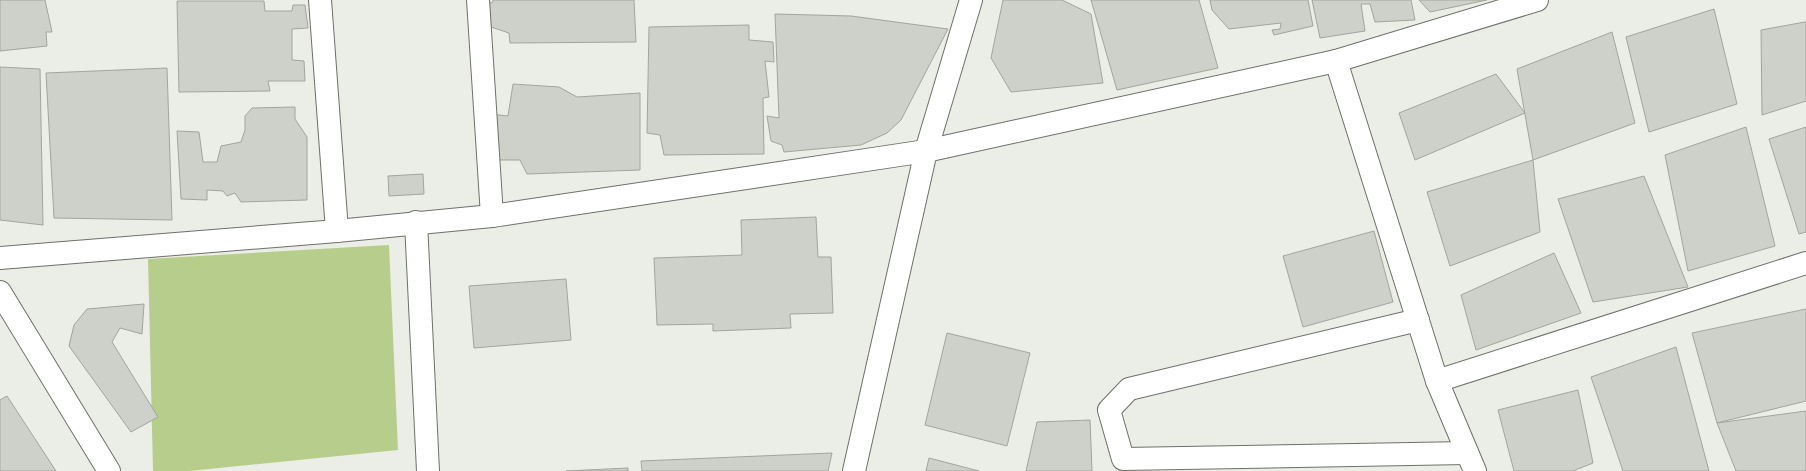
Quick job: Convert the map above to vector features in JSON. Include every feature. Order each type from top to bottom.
[{"type":"street","points":[[320,0],[337,231]]},
{"type":"street","points":[[478,0],[492,216]]},
{"type":"street","points":[[854,471],[926,151],[972,0]]},
{"type":"street","points":[[0,258],[337,231],[416,222],[492,216],[926,151],[1336,61],[1537,0]]},
{"type":"street","points":[[1336,61],[1438,381],[1471,462],[1123,459],[1109,410],[1129,389],[1418,320]]},
{"type":"street","points":[[416,222],[428,471]]},
{"type":"street","points":[[1438,381],[1806,263]]},
{"type":"street","points":[[0,292],[109,471]]},
{"type":"green space","points":[[389,245],[398,450],[189,471],[153,471],[148,259]]},
{"type":"building","points":[[0,0],[45,0],[52,32],[46,32],[47,46],[0,51]]},
{"type":"building","points":[[493,0],[634,0],[636,42],[510,43],[509,33],[485,25],[485,5],[493,2]]},
{"type":"building","points":[[1003,0],[1062,0],[1091,14],[1103,83],[1011,92],[991,58]]},
{"type":"building","points":[[1091,0],[1199,0],[1218,68],[1117,90]]},
{"type":"building","points":[[1210,0],[1308,0],[1313,26],[1274,35],[1272,30],[1280,29],[1281,23],[1229,29],[1212,10]]},
{"type":"building","points":[[1312,0],[1411,0],[1415,20],[1375,22],[1370,4],[1361,4],[1365,31],[1320,38]]},
{"type":"building","points":[[1419,0],[1487,0],[1430,12]]},
{"type":"building","points":[[177,1],[264,1],[265,11],[292,11],[293,5],[305,5],[308,28],[292,29],[292,60],[304,61],[305,81],[268,81],[270,91],[179,92]]},
{"type":"building","points":[[1714,9],[1737,104],[1649,132],[1626,37]]},
{"type":"building","points":[[775,14],[851,16],[948,29],[901,120],[887,133],[861,145],[784,152],[782,145],[771,141],[767,116],[779,118]]},
{"type":"building","points":[[1806,22],[1806,101],[1762,115],[1761,30]]},
{"type":"building","points":[[749,25],[749,40],[773,42],[774,62],[765,61],[769,97],[763,98],[764,154],[664,155],[660,135],[647,133],[649,27]]},
{"type":"building","points":[[1612,32],[1635,123],[1533,160],[1517,69]]},
{"type":"building","points":[[0,67],[40,69],[43,225],[0,220]]},
{"type":"building","points":[[167,68],[172,220],[54,218],[46,73]]},
{"type":"building","points":[[1496,74],[1525,113],[1415,160],[1399,113]]},
{"type":"building","points":[[513,84],[559,87],[577,97],[640,93],[640,170],[527,174],[520,160],[494,160],[490,114],[508,116]]},
{"type":"building","points":[[295,107],[295,119],[307,137],[307,200],[241,202],[235,193],[227,196],[223,191],[207,190],[207,200],[181,199],[177,131],[199,132],[203,162],[217,162],[221,146],[241,142],[245,130],[245,116],[252,108]]},
{"type":"building","points":[[1746,127],[1775,246],[1688,271],[1665,155]]},
{"type":"building","points":[[1806,127],[1806,232],[1799,234],[1769,139]]},
{"type":"building","points":[[1533,160],[1540,232],[1450,266],[1427,192]]},
{"type":"building","points":[[423,174],[424,194],[389,196],[388,176]]},
{"type":"building","points":[[1644,176],[1688,287],[1593,302],[1558,199]]},
{"type":"building","points":[[816,217],[818,257],[831,257],[833,313],[790,314],[791,328],[713,331],[713,324],[657,325],[654,258],[742,255],[741,220]]},
{"type":"building","points":[[1374,231],[1393,302],[1303,327],[1283,256]]},
{"type":"building","points":[[1554,253],[1581,313],[1476,350],[1461,295]]},
{"type":"building","points":[[566,279],[571,340],[474,348],[469,286]]},
{"type":"building","points":[[144,304],[142,334],[120,328],[112,342],[158,417],[131,432],[69,346],[74,325],[87,309]]},
{"type":"building","points":[[1806,309],[1806,401],[1717,423],[1692,333]]},
{"type":"building","points":[[947,333],[1030,353],[1007,446],[925,425]]},
{"type":"building","points":[[1676,347],[1709,471],[1623,471],[1591,377]]},
{"type":"building","points":[[1578,390],[1593,463],[1573,471],[1514,471],[1498,410]]},
{"type":"building","points":[[7,396],[56,471],[0,471],[0,400]]},
{"type":"building","points":[[1806,411],[1806,471],[1736,471],[1717,423]]},
{"type":"building","points":[[1090,420],[1092,471],[1026,471],[1037,422]]},
{"type":"building","points":[[832,453],[828,471],[642,471],[641,461]]},
{"type":"building","points":[[929,458],[979,471],[926,471]]},
{"type":"building","points":[[628,468],[628,471],[566,471]]}]
